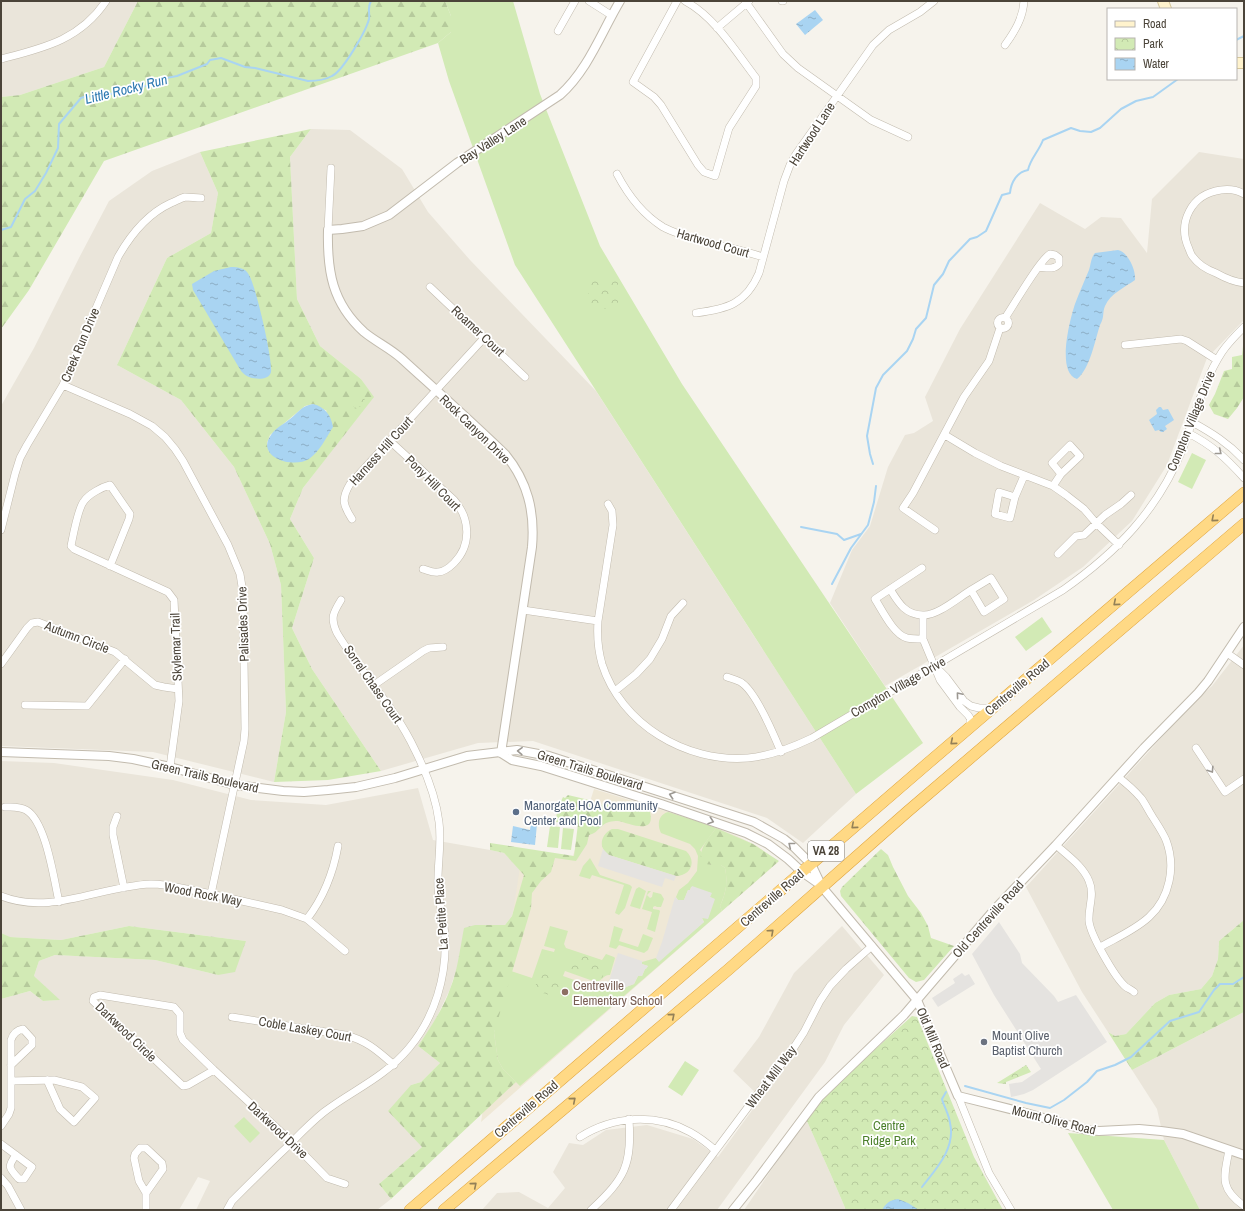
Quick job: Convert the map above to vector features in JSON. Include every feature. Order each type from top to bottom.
[{"type":"highway","name":"Centreville Road","points":[[410,1210],[1244,493]]},
{"type":"highway","name":"Centreville Road","points":[[444,1210],[729,969],[907,812],[1244,524]]},
{"type":"street","points":[[1,59],[43,48],[66,38],[95,16],[106,1]]},
{"type":"street","points":[[558,31],[575,1]]},
{"type":"street","points":[[589,1],[611,16]]},
{"type":"street","name":"Bay Valley Lane","points":[[328,230],[363,226],[389,215],[457,163],[560,95],[583,69],[620,1]]},
{"type":"street","points":[[677,1],[633,82],[654,97],[661,105],[698,165],[704,172],[715,176],[729,128],[756,86],[756,78],[717,28],[698,9],[685,1]]},
{"type":"street","name":"Hartwood Lane","points":[[696,313],[722,309],[730,306],[740,300],[753,286],[759,274],[784,182],[796,154],[836,96],[877,41],[889,30],[920,12],[934,1]]},
{"type":"street","points":[[1005,45],[1022,16],[1024,1]]},
{"type":"street","points":[[717,28],[747,2],[773,41],[790,61],[805,74],[871,120],[908,137]]},
{"type":"street","name":"Rock Canyon Drive","points":[[331,168],[327,257],[330,275],[337,294],[347,312],[365,332],[400,357],[504,454],[517,470],[526,488],[532,510],[534,533],[501,753]]},
{"type":"street","name":"Hartwood Court","points":[[617,174],[625,190],[636,204],[663,226],[685,236],[764,257]]},
{"type":"street","points":[[1244,194],[1228,189],[1212,191],[1192,206],[1184,224],[1185,240],[1193,257],[1209,270],[1233,282],[1244,283]]},
{"type":"street","name":"Creek Run Drive","points":[[1,530],[20,458],[63,385],[118,257],[130,237],[148,218],[167,205],[184,197],[201,198]]},
{"type":"street","points":[[935,530],[902,508],[913,493],[964,396],[989,361],[1000,328],[1006,328],[1008,326],[1009,323],[1005,318],[1039,267]]},
{"type":"street","name":"Roamer Court","points":[[430,287],[526,377]]},
{"type":"street","name":"Compton Village Drive","points":[[608,504],[612,511],[613,525],[598,621],[599,648],[606,675],[622,703],[642,723],[663,738],[685,748],[709,755],[734,758],[765,756],[781,752],[812,738],[1064,590],[1089,572],[1120,545],[1143,518],[1156,499],[1174,467],[1188,433],[1206,381],[1217,360],[1229,343],[1244,327]]},
{"type":"street","name":"Harness Hill Court","points":[[352,518],[345,507],[344,498],[353,480],[485,337]]},
{"type":"street","points":[[1125,345],[1181,339],[1187,341],[1217,360]]},
{"type":"street","name":"Palisades Drive","points":[[63,385],[138,418],[152,426],[165,437],[183,461],[234,558],[240,574],[243,593],[246,717],[244,741],[211,894]]},
{"type":"street","points":[[1192,422],[1225,442],[1244,460]]},
{"type":"street","points":[[1188,433],[1207,443],[1226,457],[1244,478]]},
{"type":"street","points":[[945,434],[979,456],[1024,476],[1053,486],[1084,510],[1120,545]]},
{"type":"street","name":"Pony Hill Court","points":[[390,441],[454,500],[462,510],[466,521],[467,537],[465,546],[456,562],[445,570],[437,573],[423,569]]},
{"type":"street","points":[[1053,486],[1061,474]]},
{"type":"street","points":[[1015,497],[1024,476]]},
{"type":"street","name":"Skylemar Trail","points":[[110,566],[130,519],[130,514],[110,485],[89,496],[83,502],[71,546],[74,549],[110,566],[168,592],[174,600],[179,701],[170,767]]},
{"type":"street","points":[[1058,554],[1076,536],[1084,535],[1130,495]]},
{"type":"street","points":[[922,568],[875,599],[895,630],[900,635],[907,638],[923,639]]},
{"type":"street","points":[[890,589],[905,610],[913,614],[923,615],[930,614],[946,606],[971,590],[991,578],[1004,599],[984,612],[971,590]]},
{"type":"street","name":"Sorrel Chase Court","points":[[341,600],[333,613],[332,618],[335,628],[340,638],[406,732],[423,768]]},
{"type":"street","points":[[615,691],[636,674],[650,659],[662,639],[671,616],[683,603]]},
{"type":"street","points":[[523,610],[598,621]]},
{"type":"street","points":[[923,615],[923,639],[940,680],[970,718],[970,727]]},
{"type":"street","name":"Autumn Circle","points":[[1,664],[27,628],[32,623],[38,622],[116,652],[125,658],[155,685],[178,689]]},
{"type":"street","name":"Old Centreville Road","points":[[733,1210],[819,1097],[898,1022],[994,910],[1056,845],[1152,739],[1198,693],[1244,627]]},
{"type":"street","points":[[374,685],[423,651],[429,648],[443,647]]},
{"type":"street","points":[[1227,653],[1244,665]]},
{"type":"street","name":"Autumn Circle","points":[[25,705],[87,706],[125,658]]},
{"type":"street","points":[[935,666],[946,677],[964,701],[971,706],[979,708],[993,708]]},
{"type":"street","points":[[727,677],[742,683],[754,698],[765,716],[781,752]]},
{"type":"street","points":[[1196,748],[1225,792],[1244,779]]},
{"type":"street","name":"Green Trails Boulevard","points":[[1,752],[109,756],[170,767],[235,785],[283,791],[328,790],[370,784],[467,756],[517,750],[532,752],[549,756],[754,822],[784,839],[794,847],[811,864],[822,886]]},
{"type":"street","name":"Green Trails Boulevard","points":[[501,753],[512,760],[549,768],[746,833],[768,844],[802,872],[822,886]]},
{"type":"street","name":"La Petite Place","points":[[227,1210],[232,1201],[323,1112],[394,1065],[410,1047],[427,1021],[438,994],[444,964],[445,935],[438,890],[439,823],[436,805],[423,768]]},
{"type":"street","points":[[1100,947],[1135,928],[1153,913],[1164,895],[1169,882],[1170,859],[1168,846],[1160,829],[1142,799],[1118,776]]},
{"type":"street","points":[[5,807],[19,807],[26,810],[39,823],[59,902]]},
{"type":"street","points":[[117,816],[112,827],[124,888]]},
{"type":"street","points":[[1056,845],[1081,868],[1089,880],[1092,895],[1089,915],[1093,935],[1119,979],[1126,987],[1134,992]]},
{"type":"street","points":[[307,919],[327,887],[338,846]]},
{"type":"street","name":"Wood Rock Way","points":[[1,896],[30,903],[59,902],[140,885],[162,885],[282,910],[307,919],[345,951]]},
{"type":"street","name":"Old Mill Road","points":[[822,886],[917,1000],[989,1173],[1011,1210]]},
{"type":"street","name":"Wheat Mill Way","points":[[671,1210],[715,1150],[791,1052],[830,986],[846,969],[872,946]]},
{"type":"street","name":"Darkwood Circle","points":[[100,995],[174,1007],[180,1014],[180,1034],[183,1040],[214,1070],[188,1085],[183,1086],[93,1001],[94,997],[100,995]]},
{"type":"street","name":"Coble Laskey Court","points":[[232,1017],[355,1037],[372,1046],[394,1065]]},
{"type":"street","points":[[1,1126],[11,1108],[12,1081],[11,1065],[11,1040],[12,1036],[19,1030],[23,1029],[32,1040],[32,1045],[11,1065]]},
{"type":"street","name":"Darkwood Drive","points":[[214,1070],[292,1142],[328,1178],[345,1184]]},
{"type":"street","points":[[12,1081],[47,1080],[54,1080],[82,1086],[95,1098],[74,1122],[60,1109],[47,1080]]},
{"type":"street","name":"Mount Olive Road","points":[[958,1096],[1086,1130],[1139,1130],[1173,1132],[1244,1155]]},
{"type":"street","points":[[580,1137],[605,1124],[629,1119],[649,1119],[672,1124],[699,1137],[715,1150]]},
{"type":"street","points":[[592,1210],[615,1186],[626,1166],[630,1146],[629,1119]]},
{"type":"street","points":[[1,1144],[16,1155]]},
{"type":"street","points":[[146,1193],[163,1169],[162,1163],[146,1148],[140,1148],[135,1154],[134,1158],[139,1181],[146,1193],[146,1210]]},
{"type":"street","points":[[1230,1150],[1225,1184],[1232,1197],[1244,1206]]},
{"type":"street","points":[[1,1178],[11,1191],[21,1210]]},
{"type":"shaded area","points":[[1,1],[138,1],[104,67],[20,95],[1,97]]},
{"type":"shaded area","points":[[311,129],[350,130],[402,169],[428,212],[470,260],[596,391],[856,794],[803,843],[767,818],[533,741],[478,743],[381,771],[312,669],[292,628],[314,558],[290,519],[303,488],[373,397],[361,379],[320,346],[297,299],[290,157]]},
{"type":"shaded area","points":[[200,152],[218,193],[211,233],[167,258],[117,365],[181,400],[234,467],[270,544],[281,585],[286,712],[274,782],[153,752],[1,746],[1,406],[34,348],[109,201],[152,171]]},
{"type":"shaded area","points":[[1199,152],[1244,159],[1244,320],[1207,358],[1167,465],[1132,521],[1083,567],[1034,600],[885,686],[830,603],[852,550],[870,526],[888,467],[905,435],[914,433],[933,421],[925,397],[960,329],[1040,203],[1085,229],[1101,217],[1121,218],[1147,253],[1152,199]]},
{"type":"shaded area","points":[[1244,645],[1244,920],[1219,941],[1218,959],[1212,976],[1201,989],[1169,995],[1155,1003],[1126,1034],[1115,1036],[1108,1032],[1082,992],[1026,887],[1192,704],[1212,686]]},
{"type":"shaded area","points":[[1,761],[54,763],[173,780],[251,800],[326,805],[418,788],[433,840],[504,853],[524,874],[512,916],[505,925],[475,925],[458,964],[450,989],[435,1021],[418,1046],[440,1063],[421,1082],[411,1085],[422,1147],[379,1184],[391,1199],[377,1210],[196,1210],[210,1181],[198,1177],[179,1210],[1,1210],[1,999],[30,991],[43,1001],[59,1000],[34,976],[39,961],[55,955],[155,960],[218,975],[246,941],[129,926],[61,940],[9,937],[1,933]]},
{"type":"shaded area","name":"Centreville Elementary School","points":[[594,789],[701,822],[737,836],[757,846],[778,862],[481,1122],[522,854],[572,859]]},
{"type":"shaded area","points":[[603,849],[609,855],[676,876],[674,881],[665,878],[662,887],[598,866]]},
{"type":"shaded area","points":[[692,886],[712,893],[710,897],[715,899],[708,919],[702,918],[704,922],[659,962],[656,958],[675,897],[678,900],[684,900],[688,890],[690,890]]},
{"type":"shaded area","points":[[999,922],[1020,954],[1022,963],[1058,1002],[1076,995],[1107,1042],[1033,1090],[1011,1097],[1009,1084],[1022,1082],[1041,1069],[994,995],[972,954]]},
{"type":"shaded area","points":[[842,926],[884,975],[844,1025],[825,1062],[717,1210],[482,1210],[497,1193],[519,1192],[548,1208],[565,1188],[553,1172],[569,1143],[583,1145],[606,1130],[647,1125],[693,1139],[718,1157],[761,1098],[733,1071],[759,1037],[794,973]]},
{"type":"shaded area","points":[[618,953],[642,961],[642,964],[648,966],[642,976],[638,976],[634,984],[626,987],[624,990],[609,986],[609,981]]},
{"type":"shaded area","points":[[962,973],[965,976],[969,974],[975,984],[938,1007],[932,998],[955,983],[953,979]]},
{"type":"shaded area","points":[[1244,1012],[1244,1210],[1200,1210],[1164,1140],[1157,1109],[1132,1070]]},
{"type":"shaded area","points":[[806,1119],[846,1210],[744,1210]]},
{"type":"green space","points":[[138,1],[445,1],[451,16],[451,32],[438,43],[104,161],[29,290],[1,329],[1,97],[20,95],[104,67]]},
{"type":"green space","points":[[445,1],[513,1],[540,94],[600,246],[682,384],[923,743],[856,794],[515,265],[449,81],[438,43],[451,32],[451,16]]},
{"type":"green space","points":[[311,129],[290,157],[297,299],[320,346],[361,379],[374,397],[303,488],[290,519],[314,558],[292,628],[312,669],[381,771],[328,780],[274,782],[286,712],[281,585],[270,544],[234,467],[181,400],[117,365],[167,258],[211,233],[218,193],[200,152]],"holes":[[[313,404],[327,411],[269,452],[267,443],[270,435],[305,406]]]},
{"type":"green space","points":[[588,276],[618,276],[618,309],[588,309]]},
{"type":"green space","points":[[1243,346],[1244,397],[1228,419],[1214,414],[1209,405],[1224,371],[1232,369],[1232,357],[1242,355]]},
{"type":"green space","points":[[363,395],[366,403],[355,409],[351,400]]},
{"type":"green space","points":[[1192,453],[1206,460],[1192,489],[1178,482]]},
{"type":"green space","points":[[1042,617],[1052,632],[1026,651],[1015,637]]},
{"type":"green space","points":[[568,795],[589,800],[595,804],[594,806],[600,807],[605,801],[638,807],[650,812],[651,819],[649,824],[645,826],[618,821],[606,823],[593,834],[589,835],[587,844],[576,861],[555,858],[551,872],[541,881],[532,893],[531,908],[494,1033],[498,1060],[503,1069],[516,1082],[391,1199],[379,1184],[422,1147],[388,1111],[411,1085],[421,1082],[440,1063],[418,1046],[444,1004],[453,981],[464,928],[475,925],[505,925],[512,916],[524,875],[504,853],[490,850],[490,843],[574,856],[578,824],[556,822],[557,810],[563,797],[565,798]]},
{"type":"green space","points":[[668,812],[716,828],[700,850],[710,865],[721,865],[725,868],[725,892],[720,906],[722,911],[520,1086],[503,1069],[498,1060],[494,1033],[497,1015],[511,971],[532,978],[542,949],[554,952],[555,949],[544,946],[550,926],[568,931],[564,944],[566,948],[602,960],[606,954],[615,958],[610,975],[596,982],[565,971],[563,976],[594,987],[601,986],[609,981],[624,990],[626,987],[634,984],[638,976],[642,976],[648,966],[642,964],[642,962],[656,958],[659,961],[704,922],[702,918],[708,918],[714,899],[710,897],[711,893],[691,887],[690,890],[688,890],[684,900],[678,900],[676,897],[679,890],[688,883],[697,871],[698,856],[695,849],[690,844],[661,833],[659,827],[660,818]]},
{"type":"green space","points":[[550,826],[560,827],[558,848],[547,847]]},
{"type":"green space","points":[[563,828],[574,829],[571,850],[561,849]]},
{"type":"green space","points":[[716,828],[753,844],[779,861],[722,911],[720,906],[725,892],[725,868],[721,865],[717,866],[701,863],[702,848]]},
{"type":"green space","points":[[612,829],[618,829],[686,851],[692,863],[689,871],[685,874],[676,876],[609,855],[603,849],[602,842],[605,835]]},
{"type":"green space","points":[[881,849],[888,855],[908,896],[921,913],[928,926],[931,938],[954,946],[924,980],[916,982],[909,978],[841,896],[840,891],[842,887]]},
{"type":"green space","points":[[590,858],[600,875],[632,887],[625,908],[619,915],[615,913],[624,885],[592,875],[590,879],[579,876],[583,866]]},
{"type":"green space","points":[[639,887],[646,891],[640,909],[630,906],[636,889]]},
{"type":"green space","points":[[648,891],[651,891],[647,895],[650,898],[652,897],[653,892],[661,894],[664,899],[661,907],[653,907],[653,909],[660,911],[655,932],[647,929],[652,912],[642,909]]},
{"type":"green space","points":[[1244,920],[1244,1012],[1132,1070],[1108,1032],[1115,1036],[1126,1034],[1155,1003],[1169,995],[1201,989],[1212,976],[1218,959],[1219,941]]},
{"type":"green space","points":[[129,926],[246,941],[235,972],[218,975],[155,960],[55,955],[39,961],[34,976],[60,1000],[43,1001],[30,991],[1,999],[1,933],[10,937],[61,940]]},
{"type":"green space","points":[[614,926],[623,929],[619,941],[638,947],[643,934],[653,938],[648,950],[644,953],[619,945],[616,949],[609,947]]},
{"type":"green space","points":[[573,952],[607,962],[602,979],[568,968]]},
{"type":"green space","points":[[540,972],[570,981],[564,1000],[534,990]]},
{"type":"green space","name":"Centre Ridge Park","points":[[912,1016],[917,1017],[974,1157],[1003,1210],[846,1210],[806,1119],[828,1093]]},
{"type":"green space","points":[[685,1061],[699,1070],[682,1096],[668,1087]]},
{"type":"green space","points":[[1026,1065],[1031,1072],[1006,1082],[1006,1084],[997,1083]]},
{"type":"green space","points":[[244,1117],[260,1133],[250,1143],[234,1126]]},
{"type":"green space","points":[[1068,1133],[1164,1140],[1200,1210],[1113,1210]]},
{"type":"water","points":[[815,10],[823,20],[805,35],[796,24]]},
{"type":"water","points":[[1118,250],[1122,251],[1131,262],[1135,280],[1118,291],[1107,302],[1089,361],[1082,374],[1077,379],[1071,375],[1067,367],[1066,357],[1066,345],[1070,321],[1075,304],[1095,253]]},
{"type":"water","points":[[231,267],[242,268],[248,273],[256,293],[267,339],[271,365],[270,375],[264,378],[251,378],[241,371],[193,290],[192,284],[214,271]]},
{"type":"water","points":[[313,404],[321,407],[327,412],[333,427],[320,448],[313,456],[302,462],[286,462],[272,455],[268,449],[267,443],[271,435],[277,428],[303,408]]},
{"type":"water","points":[[1159,407],[1163,410],[1168,409],[1174,420],[1165,426],[1167,429],[1163,432],[1159,430],[1155,431],[1149,420],[1157,414],[1156,410]]},
{"type":"water","points":[[531,823],[537,824],[535,845],[511,842],[513,826],[530,830]]},
{"type":"water","points":[[898,1199],[919,1210],[882,1210],[888,1202]]},
{"type":"waterway","name":"Little Rocky Run","points":[[1,230],[11,227],[25,199],[35,191],[46,173],[58,148],[59,124],[81,98],[118,93],[125,90],[146,86],[161,79],[177,76],[207,64],[210,60],[221,58],[245,67],[308,81],[332,76],[342,67],[359,41],[369,19],[369,8],[371,1]]},
{"type":"waterway","points":[[1237,40],[1244,36]]},
{"type":"waterway","points":[[873,464],[867,436],[876,388],[883,375],[907,351],[916,329],[926,318],[934,285],[943,274],[949,261],[970,239],[977,237],[986,231],[1002,195],[1010,193],[1015,178],[1024,171],[1028,170],[1043,140],[1071,128],[1091,132],[1100,128],[1121,109],[1136,101],[1153,97],[1177,80]]},
{"type":"waterway","points":[[832,584],[851,548],[868,525],[874,502],[876,486]]},
{"type":"waterway","points":[[801,527],[837,534],[844,540],[861,534]]},
{"type":"waterway","points":[[965,1086],[1050,1108],[1064,1100],[1087,1082],[1097,1071],[1115,1065],[1131,1057],[1170,1021],[1199,1012],[1220,984],[1233,984],[1244,977]]},
{"type":"waterway","points":[[922,1187],[944,1158],[950,1141],[951,1132],[949,1120],[942,1099],[946,1092]]},
{"type":"place","name":"Manorgate HOA Community Center and Pool","points":[[516,812]]},
{"type":"place","name":"Centreville Elementary School","points":[[565,992]]},
{"type":"place","name":"Mount Olive Baptist Church","points":[[984,1042]]}]
